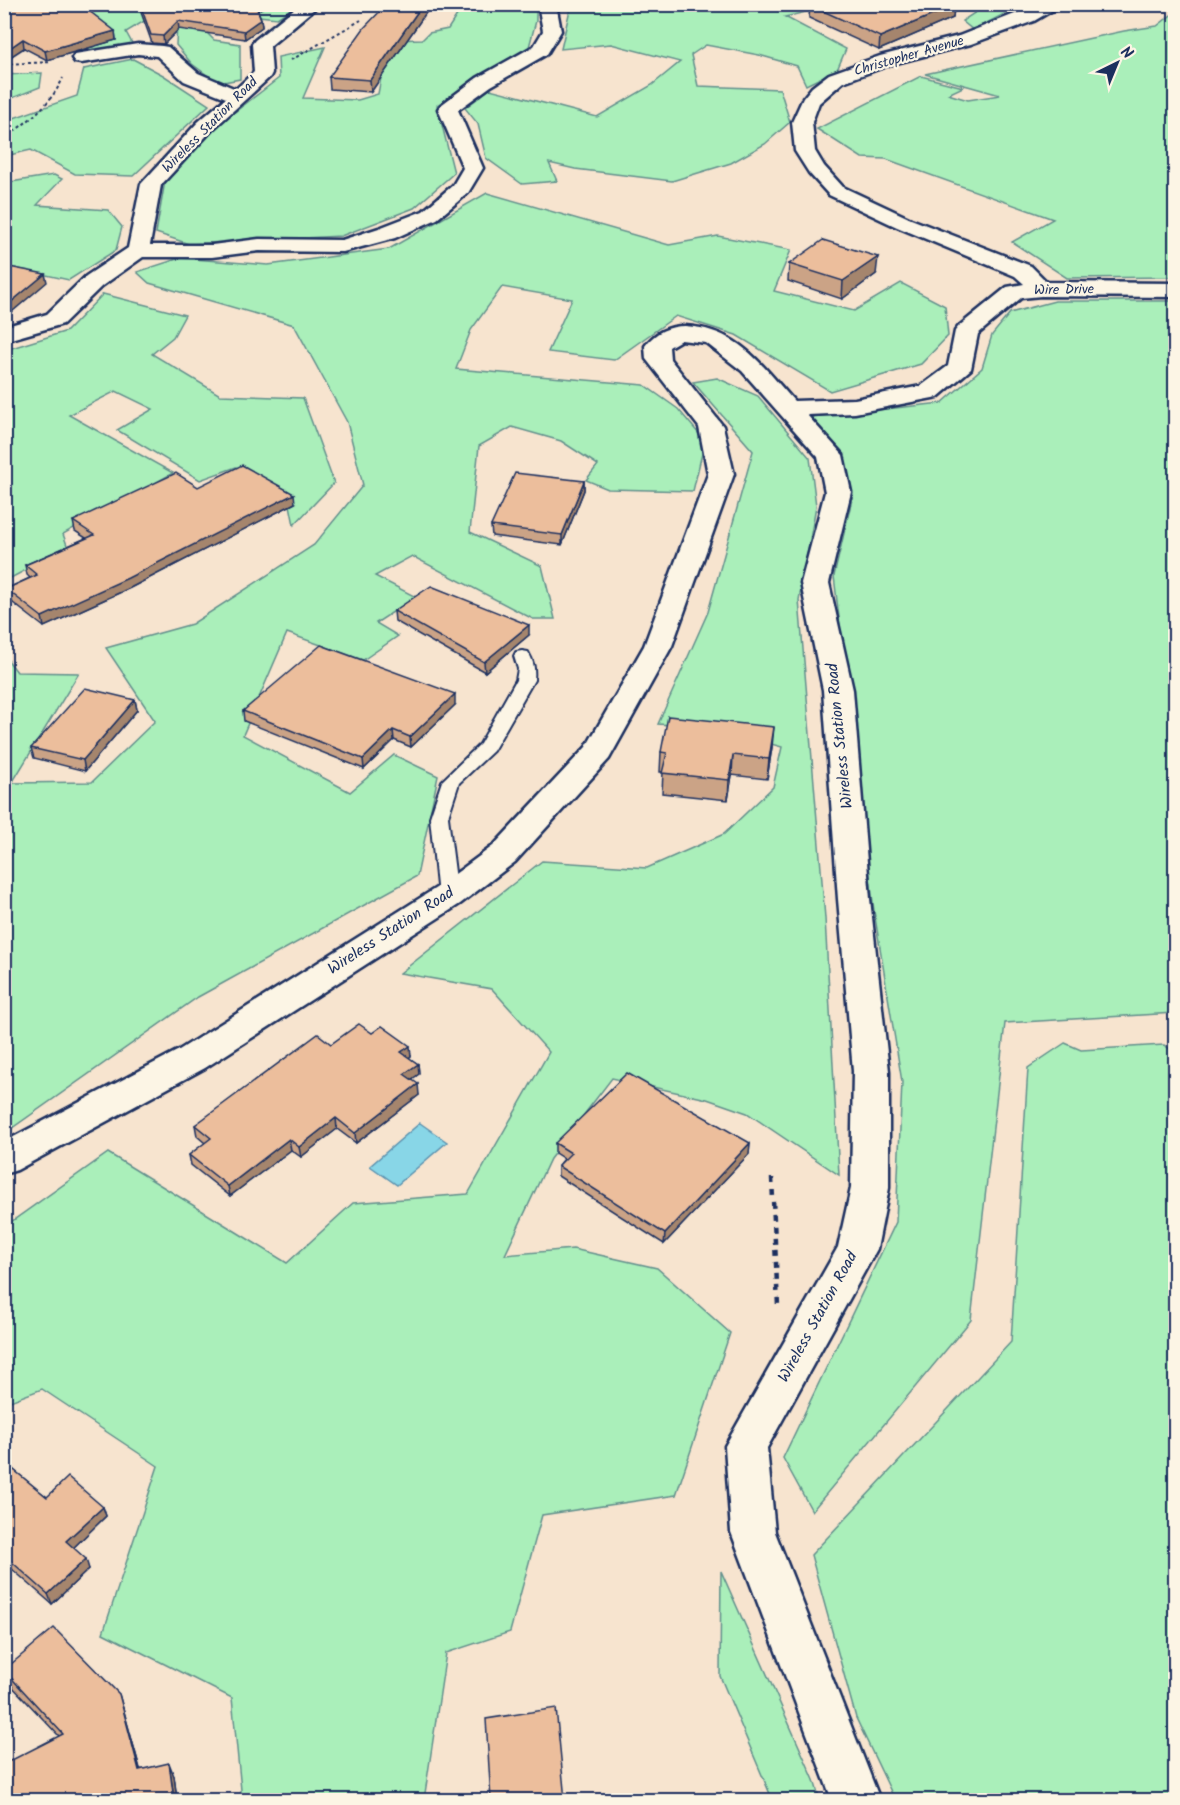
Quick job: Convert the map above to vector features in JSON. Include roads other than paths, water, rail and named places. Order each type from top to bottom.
[{"type":"street","name":"Wireless Station Road","points":[[138,251],[151,184],[205,126],[263,73],[261,44],[312,4]]},
{"type":"street","points":[[4,334],[55,319],[94,281],[138,251],[212,251],[259,245],[343,246],[430,215],[461,189],[473,168],[448,109],[484,82],[541,50],[552,32],[547,4]]},
{"type":"street","name":"Christopher Avenue","points":[[1041,289],[1023,271],[904,224],[836,191],[816,170],[805,151],[802,122],[810,102],[819,91],[836,78],[886,60],[965,40],[1028,17],[1055,4]]},
{"type":"street","points":[[81,58],[138,49],[162,51],[191,77],[239,97]]},
{"type":"street","name":"Wire Drive","points":[[790,408],[855,406],[929,392],[959,369],[967,331],[1015,292],[1041,289],[1176,290]]},
{"type":"street","name":"Wireless Station Road","points":[[4,1161],[192,1059],[448,896],[504,854],[598,752],[658,646],[720,474],[711,426],[661,364],[658,359],[657,346],[664,338],[678,333],[714,338],[750,366],[830,455],[838,492],[815,583],[838,690],[854,899],[871,1071],[870,1188],[856,1249],[746,1446],[753,1532],[856,1800]]},
{"type":"lane","points":[[448,896],[439,817],[451,781],[487,747],[525,680],[527,669],[522,656]]},
{"type":"water","points":[[420,1123],[447,1142],[397,1185],[370,1166]]}]
